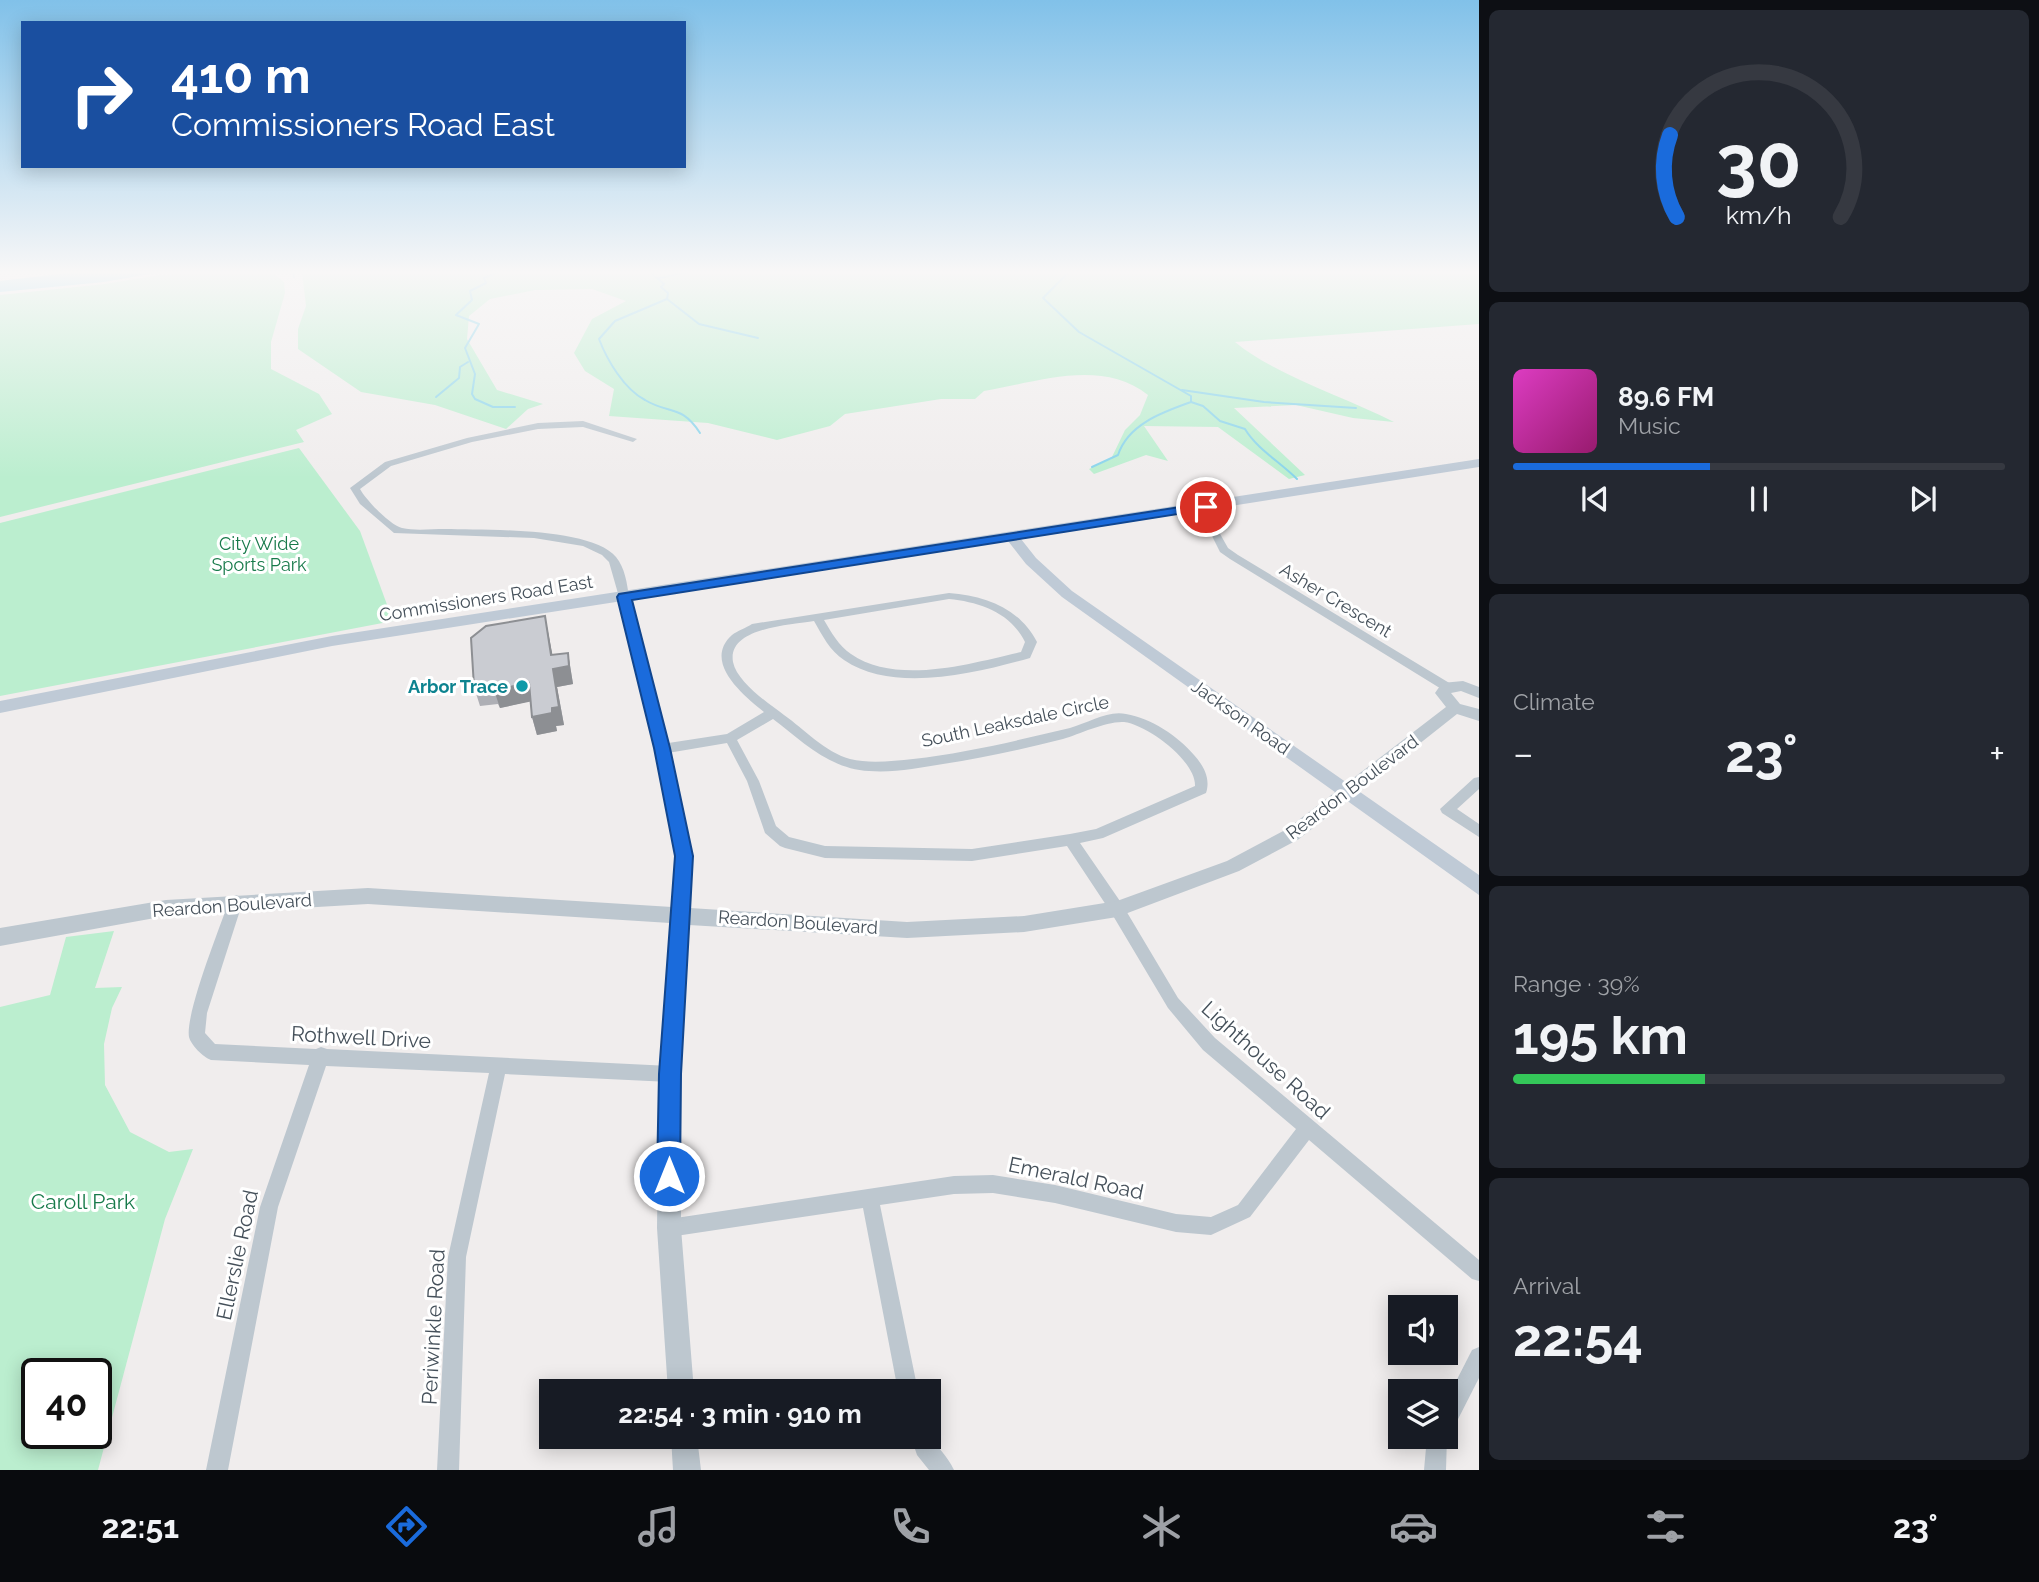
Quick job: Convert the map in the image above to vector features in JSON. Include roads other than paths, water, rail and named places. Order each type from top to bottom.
[{"type":"main road","name":"Commissioners Road East","points":[[0,707],[332,641],[1013,538],[1479,463]]},
{"type":"main road","name":"Jackson Road","points":[[1013,538],[1031,561],[1067,594],[1479,886]]},
{"type":"street","points":[[633,439],[583,424],[538,426],[470,440],[388,464],[355,488],[363,502],[397,531],[512,533],[575,542],[608,553],[617,566],[662,748],[684,856],[670,1074],[669,1228],[680,1379]]},
{"type":"street","name":"Asher Crescent","points":[[1216,534],[1224,550],[1234,557],[1447,687]]},
{"type":"street","points":[[662,748],[730,738],[773,713],[744,690],[730,674],[727,658],[729,647],[744,632],[756,627],[950,596],[974,597],[993,605],[1028,634],[1030,648],[1026,655],[909,676],[874,671],[848,658],[831,641],[818,618]]},
{"type":"street","points":[[1479,693],[1462,686],[1447,687],[1444,696],[1455,708],[1479,715]]},
{"type":"street","name":"Reardon Boulevard","points":[[0,937],[153,910],[236,901],[368,896],[907,930],[1024,924],[1117,909],[1233,866],[1293,834],[1455,708]]},
{"type":"street","name":"South Leaksdale Circle","points":[[730,738],[753,781],[770,829],[785,842],[807,850],[972,855],[1070,840],[1098,834],[1201,789],[1203,778],[1198,765],[1153,729],[1123,718],[1045,738],[900,765],[865,767],[848,763],[826,752],[773,713]]},
{"type":"street","points":[[1479,782],[1447,809],[1479,831]]},
{"type":"street","name":"Lighthouse Road","points":[[1070,840],[1182,1013],[1209,1044],[1479,1272]]},
{"type":"street","name":"Rothwell Drive","points":[[236,901],[199,1013],[197,1036],[211,1052],[321,1055],[670,1074]]},
{"type":"street","name":"Ellerslie Road","points":[[216,1470],[268,1207],[321,1055]]},
{"type":"street","name":"Periwinkle Road","points":[[448,1470],[457,1257],[499,1065]]},
{"type":"street","name":"Emerald Road","points":[[669,1228],[870,1200],[954,1185],[993,1184],[1055,1194],[1176,1223],[1211,1226],[1244,1211],[1307,1129]]},
{"type":"street","points":[[870,1200],[906,1379]]},
{"type":"street","points":[[1458,1398],[1479,1357]]},
{"type":"street","points":[[685,1449],[687,1470]]},
{"type":"street","points":[[925,1449],[943,1470]]},
{"type":"street","points":[[1435,1470],[1436,1449]]},
{"type":"waterway","points":[[469,341],[465,348],[475,374],[472,394],[475,399],[493,407],[515,407]]},
{"type":"waterway","points":[[600,341],[612,365],[630,389],[654,405],[681,414],[700,433]]},
{"type":"waterway","points":[[1094,341],[1191,396],[1191,402]]},
{"type":"waterway","points":[[436,397],[459,378],[460,367],[468,362]]},
{"type":"waterway","points":[[1182,390],[1264,402],[1356,408]]},
{"type":"waterway","points":[[1092,467],[1118,455],[1123,444],[1138,427],[1158,415],[1191,402]]},
{"type":"waterway","points":[[1191,402],[1203,406],[1220,421],[1245,429],[1262,449],[1297,479]]},
{"type":"place","name":"Arbor Trace","points":[[522,686]]},
{"type":"park label","name":"City Wide Sports Park","points":[[259,553]]},
{"type":"park label","name":"Caroll Park","points":[[83,1201]]}]
